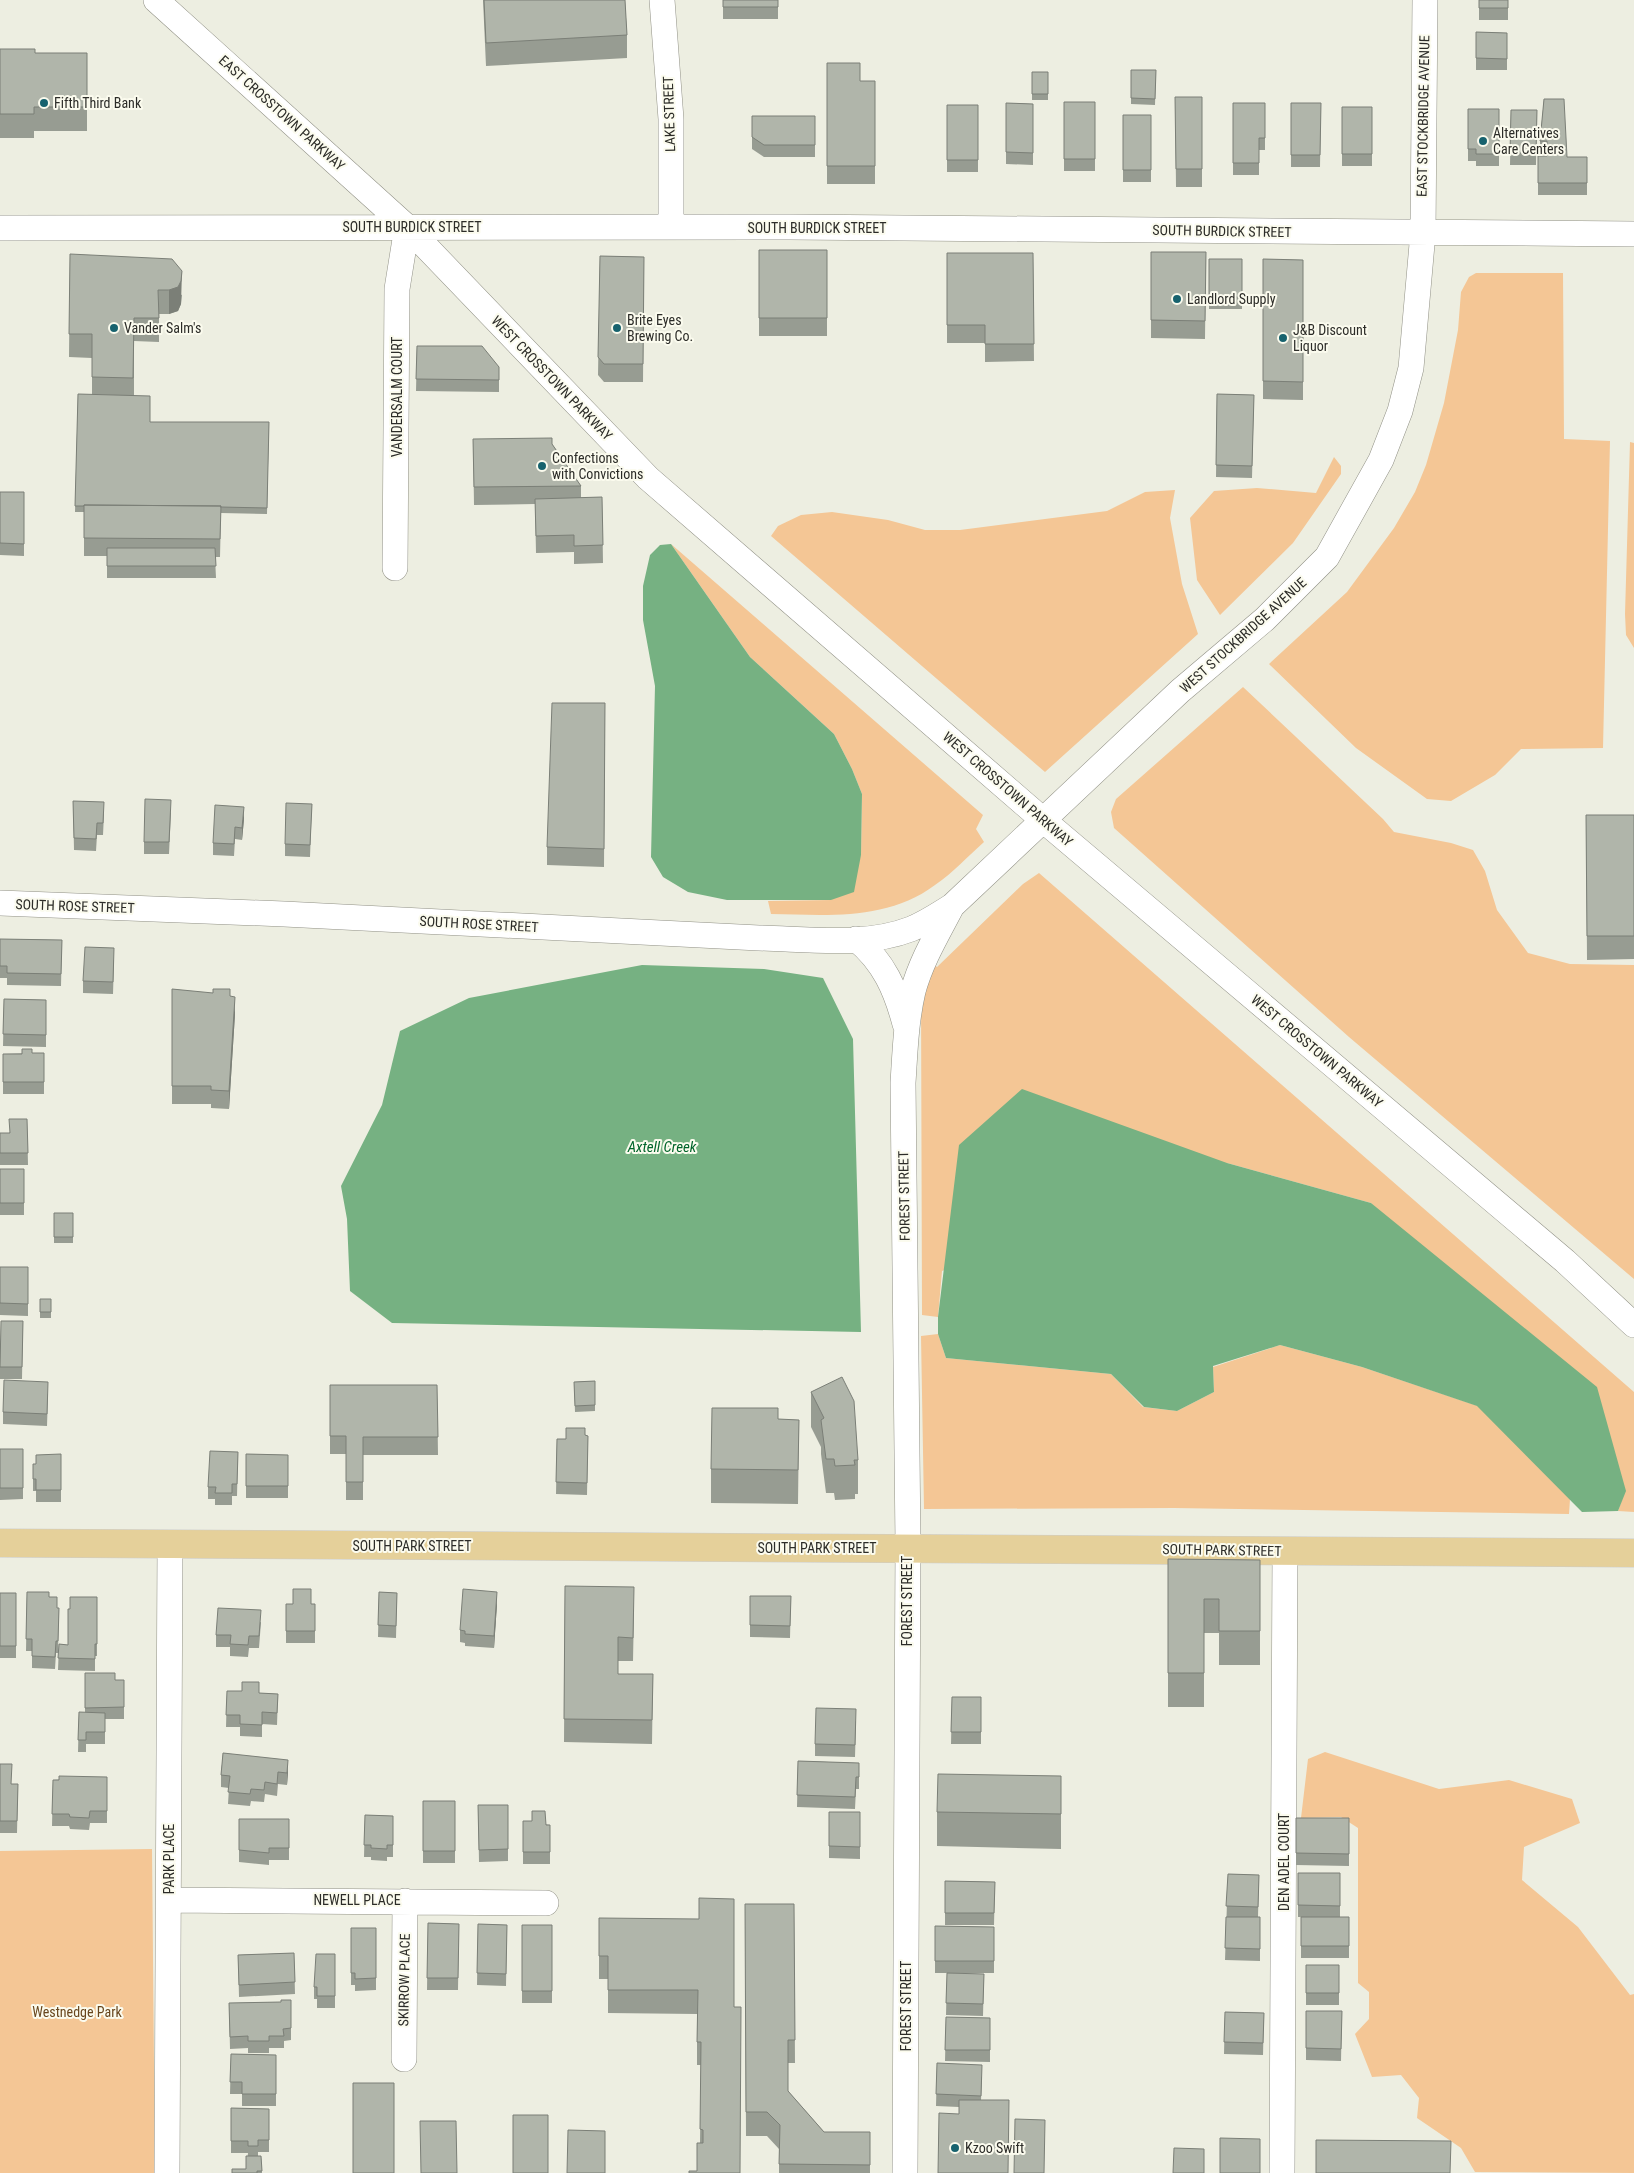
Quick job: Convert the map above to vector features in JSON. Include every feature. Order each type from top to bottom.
[{"type":"main road","name":"SOUTH PARK STREET","points":[[0,1543],[1634,1553]]},
{"type":"street","name":"EAST CROSSTOWN PARKWAY","points":[[156,0],[407,227]]},
{"type":"street","name":"LAKE STREET","points":[[662,0],[671,119],[671,228]]},
{"type":"street","name":"EAST STOCKBRIDGE AVENUE","points":[[1423,233],[1425,0]]},
{"type":"street","name":"SOUTH BURDICK STREET","points":[[0,228],[407,227],[1634,234]]},
{"type":"street","name":"VANDERSALM COURT","points":[[395,568],[398,289],[407,227]]},
{"type":"street","name":"WEST CROSSTOWN PARKWAY","points":[[407,227],[648,478],[1043,820],[1565,1261],[1634,1325]]},
{"type":"street","name":"WEST STOCKBRIDGE AVENUE","points":[[952,906],[1180,691],[1265,619],[1327,557],[1381,460],[1400,411],[1411,368],[1423,233]]},
{"type":"street","name":"SOUTH ROSE STREET","points":[[0,903],[284,914],[759,938],[856,939],[874,938],[911,929],[952,906]]},
{"type":"street","name":"FOREST STREET","points":[[905,2173],[908,1548],[903,1093],[906,1030],[914,990],[919,974],[952,906]]},
{"type":"street","name":"FOREST STREET","points":[[856,939],[869,950],[890,979],[906,1030]]},
{"type":"street","name":"PARK PLACE","points":[[167,2173],[170,1544]]},
{"type":"street","name":"DEN ADEL COURT","points":[[1282,2173],[1285,1551]]},
{"type":"street","name":"NEWELL PLACE","points":[[169,1900],[405,1900],[546,1903]]},
{"type":"street","name":"SKIRROW PLACE","points":[[404,2059],[405,1900]]},
{"type":"green space","points":[[1476,273],[1563,273],[1564,439],[1610,441],[1603,748],[1521,749],[1495,775],[1451,801],[1427,799],[1356,748],[1269,664],[1347,592],[1394,528],[1415,492],[1426,465],[1444,403],[1458,330],[1461,292],[1469,277]]},
{"type":"green space","points":[[1630,442],[1634,443],[1634,648],[1626,635],[1625,614]]},
{"type":"green space","points":[[1334,457],[1341,466],[1341,474],[1293,543],[1220,615],[1197,580],[1190,518],[1214,491],[1257,488],[1316,493]]},
{"type":"green space","points":[[1175,490],[1170,518],[1182,584],[1198,634],[1045,772],[771,536],[778,526],[801,515],[832,512],[888,520],[925,530],[960,530],[1107,511],[1145,492]]},
{"type":"green space","points":[[671,544],[983,815],[976,829],[984,842],[942,880],[916,897],[897,905],[877,910],[835,915],[771,914],[768,901],[831,900],[861,855],[862,794],[852,769],[834,734],[750,657]]},
{"type":"green space","points":[[1243,687],[1383,819],[1394,832],[1451,843],[1473,850],[1485,871],[1497,910],[1528,953],[1570,964],[1634,965],[1634,1279],[1349,1037],[1114,828],[1111,812],[1116,799]]},
{"type":"green space","points":[[1039,873],[1634,1392],[1634,1512],[1618,1511],[1625,1491],[1371,1203],[1227,1163],[942,1271],[938,1317],[922,1315],[921,991],[931,963],[937,967],[1023,884]]},
{"type":"green space","points":[[938,1334],[946,1358],[1111,1374],[1143,1407],[1177,1411],[1214,1392],[1213,1367],[1280,1345],[1362,1367],[1478,1406],[1570,1499],[1569,1514],[1174,1508],[924,1509],[921,1336]]},
{"type":"green space","points":[[1325,1752],[1439,1789],[1509,1780],[1572,1799],[1580,1823],[1524,1847],[1522,1880],[1578,1927],[1630,1995],[1634,1994],[1634,2173],[1475,2172],[1461,2148],[1417,2118],[1419,2098],[1401,2075],[1372,2077],[1355,2034],[1369,2019],[1369,1992],[1358,1983],[1358,1828],[1341,1817],[1301,1818],[1308,1759]]},
{"type":"green space","name":"Westnedge Park","points":[[152,1849],[155,2173],[0,2173],[0,1851]]},
{"type":"water","points":[[671,544],[750,657],[834,734],[852,769],[862,794],[861,855],[854,892],[831,900],[727,900],[688,892],[663,877],[651,857],[655,686],[643,620],[643,586],[650,555],[660,545]]},
{"type":"water","name":"Axtell Creek","points":[[642,965],[764,969],[823,978],[853,1039],[861,1332],[392,1323],[350,1291],[347,1219],[341,1186],[382,1105],[400,1031],[469,998]]},
{"type":"water","points":[[1022,1089],[1227,1163],[1371,1203],[1597,1387],[1626,1491],[1618,1511],[1582,1512],[1477,1406],[1362,1367],[1280,1345],[1213,1366],[1214,1392],[1177,1411],[1144,1407],[1111,1374],[946,1358],[938,1334],[938,1317],[959,1145]]},
{"type":"building","points":[[484,0],[625,0],[627,35],[486,43]]},
{"type":"building","points":[[723,0],[778,0],[778,7],[723,7]]},
{"type":"building","points":[[1479,0],[1508,0],[1508,8],[1479,8]]},
{"type":"building","points":[[1476,32],[1507,33],[1507,59],[1476,58]]},
{"type":"building","points":[[0,49],[35,49],[35,53],[87,53],[87,107],[34,107],[34,114],[0,114]]},
{"type":"building","points":[[827,63],[860,63],[860,81],[875,81],[875,166],[827,166]]},
{"type":"building","points":[[1131,70],[1156,70],[1155,99],[1131,98]]},
{"type":"building","points":[[1032,72],[1048,72],[1048,94],[1032,94]]},
{"type":"building","points":[[1175,97],[1202,97],[1202,169],[1176,169]]},
{"type":"building","points":[[1544,99],[1564,99],[1567,157],[1587,157],[1587,183],[1538,183],[1538,156],[1547,156],[1547,141],[1540,141]]},
{"type":"building","points":[[1064,102],[1095,102],[1095,159],[1064,159]]},
{"type":"building","points":[[1006,103],[1033,104],[1033,153],[1006,152]]},
{"type":"building","points":[[1233,103],[1265,103],[1265,138],[1259,138],[1259,163],[1233,163]]},
{"type":"building","points":[[1291,103],[1321,103],[1320,155],[1291,155]]},
{"type":"building","points":[[947,105],[978,105],[978,160],[947,160]]},
{"type":"building","points":[[1342,107],[1372,107],[1372,154],[1342,154]]},
{"type":"building","name":"Alternatives Care Centers","points":[[1468,109],[1499,109],[1499,154],[1476,154],[1476,149],[1468,149]]},
{"type":"building","points":[[1511,110],[1537,110],[1536,153],[1510,153]]},
{"type":"building","points":[[1123,115],[1151,115],[1151,170],[1123,170]]},
{"type":"building","points":[[752,116],[815,116],[815,145],[764,145],[752,137]]},
{"type":"building","points":[[759,250],[827,250],[827,318],[759,318]]},
{"type":"building","points":[[1151,252],[1206,252],[1205,321],[1151,320]]},
{"type":"building","points":[[947,253],[1033,253],[1034,344],[985,344],[985,325],[947,325]]},
{"type":"building","name":"Vander Salm's","points":[[70,254],[172,259],[182,271],[178,287],[169,290],[158,290],[159,318],[134,318],[133,378],[92,377],[92,334],[69,334]]},
{"type":"building","points":[[600,256],[644,257],[643,364],[604,364],[598,357]]},
{"type":"building","points":[[1209,259],[1242,259],[1242,297],[1209,297]]},
{"type":"building","name":"J&B Discount Liquor","points":[[1263,259],[1303,260],[1303,382],[1263,381]]},
{"type":"building","points":[[417,346],[482,346],[499,367],[499,380],[416,379]]},
{"type":"building","points":[[78,394],[150,396],[150,422],[269,422],[267,508],[221,506],[75,506]]},
{"type":"building","points":[[1217,394],[1254,395],[1252,466],[1216,465]]},
{"type":"building","points":[[552,438],[552,444],[581,486],[474,487],[473,439]]},
{"type":"building","points":[[0,492],[24,492],[24,544],[0,543]]},
{"type":"building","points":[[602,497],[603,545],[574,546],[574,535],[536,536],[535,499]]},
{"type":"building","points":[[84,505],[221,506],[220,539],[84,538]]},
{"type":"building","points":[[107,548],[215,548],[216,566],[107,566]]},
{"type":"building","points":[[552,703],[605,703],[604,849],[547,847]]},
{"type":"building","points":[[145,799],[171,800],[169,842],[144,842]]},
{"type":"building","points":[[73,801],[104,802],[103,823],[97,823],[96,839],[74,838]]},
{"type":"building","points":[[286,803],[312,804],[310,845],[285,844]]},
{"type":"building","points":[[215,805],[244,807],[242,828],[235,827],[234,844],[213,843]]},
{"type":"building","points":[[1586,815],[1634,815],[1634,936],[1587,936]]},
{"type":"building","points":[[0,939],[62,940],[61,974],[7,973],[7,966],[0,966]]},
{"type":"building","points":[[85,947],[114,948],[113,982],[83,981]]},
{"type":"building","points":[[172,989],[213,993],[213,989],[230,989],[230,996],[235,997],[229,1091],[211,1090],[211,1086],[172,1086]]},
{"type":"building","points":[[4,999],[46,1000],[46,1035],[3,1034]]},
{"type":"building","points":[[22,1049],[32,1049],[32,1053],[44,1053],[44,1082],[3,1082],[3,1054],[22,1054]]},
{"type":"building","points":[[9,1119],[27,1119],[28,1153],[0,1153],[0,1133],[10,1133]]},
{"type":"building","points":[[0,1169],[24,1169],[24,1203],[0,1203]]},
{"type":"building","points":[[54,1213],[73,1213],[73,1237],[54,1237]]},
{"type":"building","points":[[0,1267],[28,1267],[28,1304],[0,1303]]},
{"type":"building","points":[[40,1299],[51,1299],[51,1312],[40,1312]]},
{"type":"building","points":[[1,1321],[23,1321],[22,1367],[0,1367]]},
{"type":"building","points":[[842,1377],[854,1401],[858,1460],[854,1460],[855,1465],[835,1466],[834,1459],[826,1459],[821,1420],[824,1418],[811,1392]]},
{"type":"building","points":[[4,1380],[48,1382],[47,1414],[3,1412]]},
{"type":"building","points":[[595,1381],[595,1405],[575,1406],[574,1382]]},
{"type":"building","points":[[330,1385],[437,1385],[438,1437],[363,1437],[363,1482],[346,1482],[346,1436],[330,1436]]},
{"type":"building","points":[[712,1408],[778,1408],[778,1419],[799,1420],[798,1470],[711,1469]]},
{"type":"building","points":[[566,1428],[585,1428],[585,1435],[588,1436],[587,1483],[556,1482],[557,1439],[566,1439]]},
{"type":"building","points":[[0,1449],[23,1449],[23,1488],[0,1488]]},
{"type":"building","points":[[210,1451],[238,1452],[237,1484],[232,1484],[232,1493],[215,1493],[216,1487],[208,1487]]},
{"type":"building","points":[[61,1454],[61,1490],[36,1490],[36,1479],[33,1479],[33,1464],[36,1464],[36,1455]]},
{"type":"building","points":[[246,1454],[288,1455],[288,1486],[246,1486]]},
{"type":"building","points":[[1168,1559],[1260,1560],[1260,1631],[1219,1631],[1219,1599],[1204,1599],[1204,1673],[1168,1673]]},
{"type":"building","points":[[565,1586],[634,1587],[633,1638],[618,1637],[618,1674],[653,1674],[652,1720],[564,1719]]},
{"type":"building","points":[[293,1589],[311,1589],[311,1604],[315,1604],[315,1631],[286,1631],[286,1604],[293,1604]]},
{"type":"building","points":[[463,1589],[497,1592],[494,1636],[465,1634],[465,1631],[460,1630]]},
{"type":"building","points":[[27,1592],[49,1592],[49,1597],[57,1597],[57,1608],[59,1608],[58,1641],[56,1641],[55,1657],[32,1656],[32,1639],[26,1639]]},
{"type":"building","points":[[379,1592],[397,1593],[396,1626],[378,1625]]},
{"type":"building","points":[[0,1593],[16,1593],[16,1646],[0,1646]]},
{"type":"building","points":[[750,1596],[791,1596],[790,1626],[750,1625]]},
{"type":"building","points":[[70,1597],[97,1597],[97,1644],[95,1644],[95,1659],[58,1658],[59,1644],[68,1645]]},
{"type":"building","points":[[218,1608],[261,1610],[259,1636],[249,1636],[248,1645],[230,1644],[231,1635],[216,1635]]},
{"type":"building","points":[[85,1673],[115,1673],[115,1680],[124,1680],[124,1707],[85,1708]]},
{"type":"building","points":[[242,1682],[259,1682],[259,1693],[278,1694],[277,1713],[262,1712],[262,1725],[240,1724],[240,1715],[226,1715],[227,1691],[242,1691]]},
{"type":"building","points":[[952,1697],[981,1697],[981,1732],[951,1732]]},
{"type":"building","points":[[816,1708],[856,1709],[855,1745],[815,1744]]},
{"type":"building","points":[[79,1712],[105,1713],[105,1732],[86,1732],[86,1740],[78,1740]]},
{"type":"building","points":[[223,1753],[288,1760],[287,1773],[278,1772],[277,1784],[265,1782],[264,1790],[251,1789],[250,1794],[228,1792],[230,1776],[221,1775]]},
{"type":"building","points":[[798,1761],[859,1763],[859,1777],[856,1777],[855,1797],[797,1795]]},
{"type":"building","points":[[0,1764],[12,1764],[11,1784],[18,1784],[17,1821],[0,1821]]},
{"type":"building","points":[[938,1774],[1061,1776],[1061,1814],[937,1812]]},
{"type":"building","points":[[59,1776],[107,1777],[107,1811],[90,1811],[89,1818],[70,1817],[69,1814],[52,1814],[53,1780],[59,1780]]},
{"type":"building","points":[[423,1801],[455,1801],[455,1851],[423,1851]]},
{"type":"building","points":[[478,1805],[508,1805],[508,1849],[479,1850]]},
{"type":"building","points":[[532,1811],[545,1811],[546,1825],[550,1825],[550,1852],[523,1852],[523,1821],[532,1821]]},
{"type":"building","points":[[829,1812],[860,1812],[860,1847],[829,1846]]},
{"type":"building","points":[[365,1815],[393,1816],[393,1845],[387,1845],[387,1849],[371,1848],[371,1845],[364,1845]]},
{"type":"building","points":[[1296,1818],[1349,1818],[1349,1854],[1296,1853]]},
{"type":"building","points":[[239,1819],[289,1819],[289,1848],[269,1848],[269,1853],[239,1850]]},
{"type":"building","points":[[1298,1873],[1340,1873],[1340,1906],[1298,1905]]},
{"type":"building","points":[[1228,1874],[1259,1875],[1258,1907],[1226,1906]]},
{"type":"building","points":[[945,1881],[995,1882],[994,1913],[945,1913]]},
{"type":"building","points":[[699,1898],[734,1899],[734,2007],[741,2007],[740,2173],[689,2173],[689,2171],[697,2171],[697,2143],[703,2143],[703,2130],[700,2129],[701,2042],[697,2042],[698,1990],[608,1990],[608,1956],[599,1956],[599,1918],[699,1919]]},
{"type":"building","points":[[745,1904],[794,1904],[795,2040],[788,2040],[788,2091],[824,2132],[870,2132],[870,2165],[779,2164],[780,2125],[767,2112],[746,2112]]},
{"type":"building","points":[[1226,1917],[1260,1917],[1260,1949],[1225,1948]]},
{"type":"building","points":[[1301,1917],[1349,1917],[1349,1946],[1301,1946]]},
{"type":"building","points":[[428,1923],[459,1924],[458,1978],[427,1978]]},
{"type":"building","points":[[478,1924],[507,1925],[506,1974],[477,1973]]},
{"type":"building","points":[[522,1925],[552,1925],[552,1991],[522,1991]]},
{"type":"building","points":[[935,1926],[994,1927],[994,1961],[935,1961]]},
{"type":"building","points":[[351,1928],[376,1928],[376,1978],[355,1979],[355,1973],[351,1973]]},
{"type":"building","points":[[294,1953],[295,1982],[239,1985],[238,1955]]},
{"type":"building","points":[[316,1954],[335,1954],[335,1996],[317,1996],[317,1987],[314,1987]]},
{"type":"building","points":[[1306,1965],[1339,1965],[1339,1993],[1306,1993]]},
{"type":"building","points":[[947,1973],[984,1974],[983,2004],[946,2003]]},
{"type":"building","points":[[281,2000],[291,2000],[291,2028],[283,2029],[284,2036],[269,2036],[269,2041],[248,2041],[248,2036],[230,2037],[229,2003],[281,2002]]},
{"type":"building","points":[[1306,2011],[1342,2011],[1341,2049],[1306,2048]]},
{"type":"building","points":[[1225,2012],[1264,2013],[1263,2043],[1224,2042]]},
{"type":"building","points":[[946,2017],[990,2018],[990,2050],[945,2050]]},
{"type":"building","points":[[231,2054],[276,2055],[276,2094],[242,2094],[242,2082],[230,2082]]},
{"type":"building","points":[[937,2063],[982,2065],[981,2096],[936,2094]]},
{"type":"building","points":[[353,2083],[394,2083],[394,2173],[353,2173]]},
{"type":"building","points":[[959,2100],[1009,2100],[1008,2173],[938,2173],[939,2113],[959,2114]]},
{"type":"building","points":[[231,2108],[269,2109],[269,2140],[258,2140],[258,2146],[248,2146],[248,2141],[231,2141]]},
{"type":"building","points":[[513,2115],[548,2115],[548,2173],[513,2173]]},
{"type":"building","points":[[1015,2119],[1045,2120],[1044,2173],[1014,2173]]},
{"type":"building","points":[[420,2121],[456,2121],[457,2173],[421,2173]]},
{"type":"building","points":[[568,2130],[605,2131],[605,2173],[567,2173]]},
{"type":"building","points":[[1220,2138],[1260,2139],[1260,2173],[1220,2173]]},
{"type":"building","points":[[1316,2140],[1451,2141],[1450,2173],[1316,2173]]},
{"type":"building","points":[[1174,2148],[1204,2149],[1204,2173],[1173,2173]]},
{"type":"building","points":[[246,2156],[261,2156],[262,2171],[257,2171],[257,2173],[232,2173],[232,2169],[246,2169]]},
{"type":"place","name":"Fifth Third Bank","points":[[44,103]]},
{"type":"place","name":"Alternatives Care Centers","points":[[1483,141]]},
{"type":"place","name":"Landlord Supply","points":[[1177,299]]},
{"type":"place","name":"Vander Salm's","points":[[114,328]]},
{"type":"place","name":"Brite Eyes Brewing Co.","points":[[617,328]]},
{"type":"place","name":"J&B Discount Liquor","points":[[1283,338]]},
{"type":"place","name":"Confections with Convictions","points":[[542,466]]},
{"type":"place","name":"Kzoo Swift","points":[[955,2148]]}]
